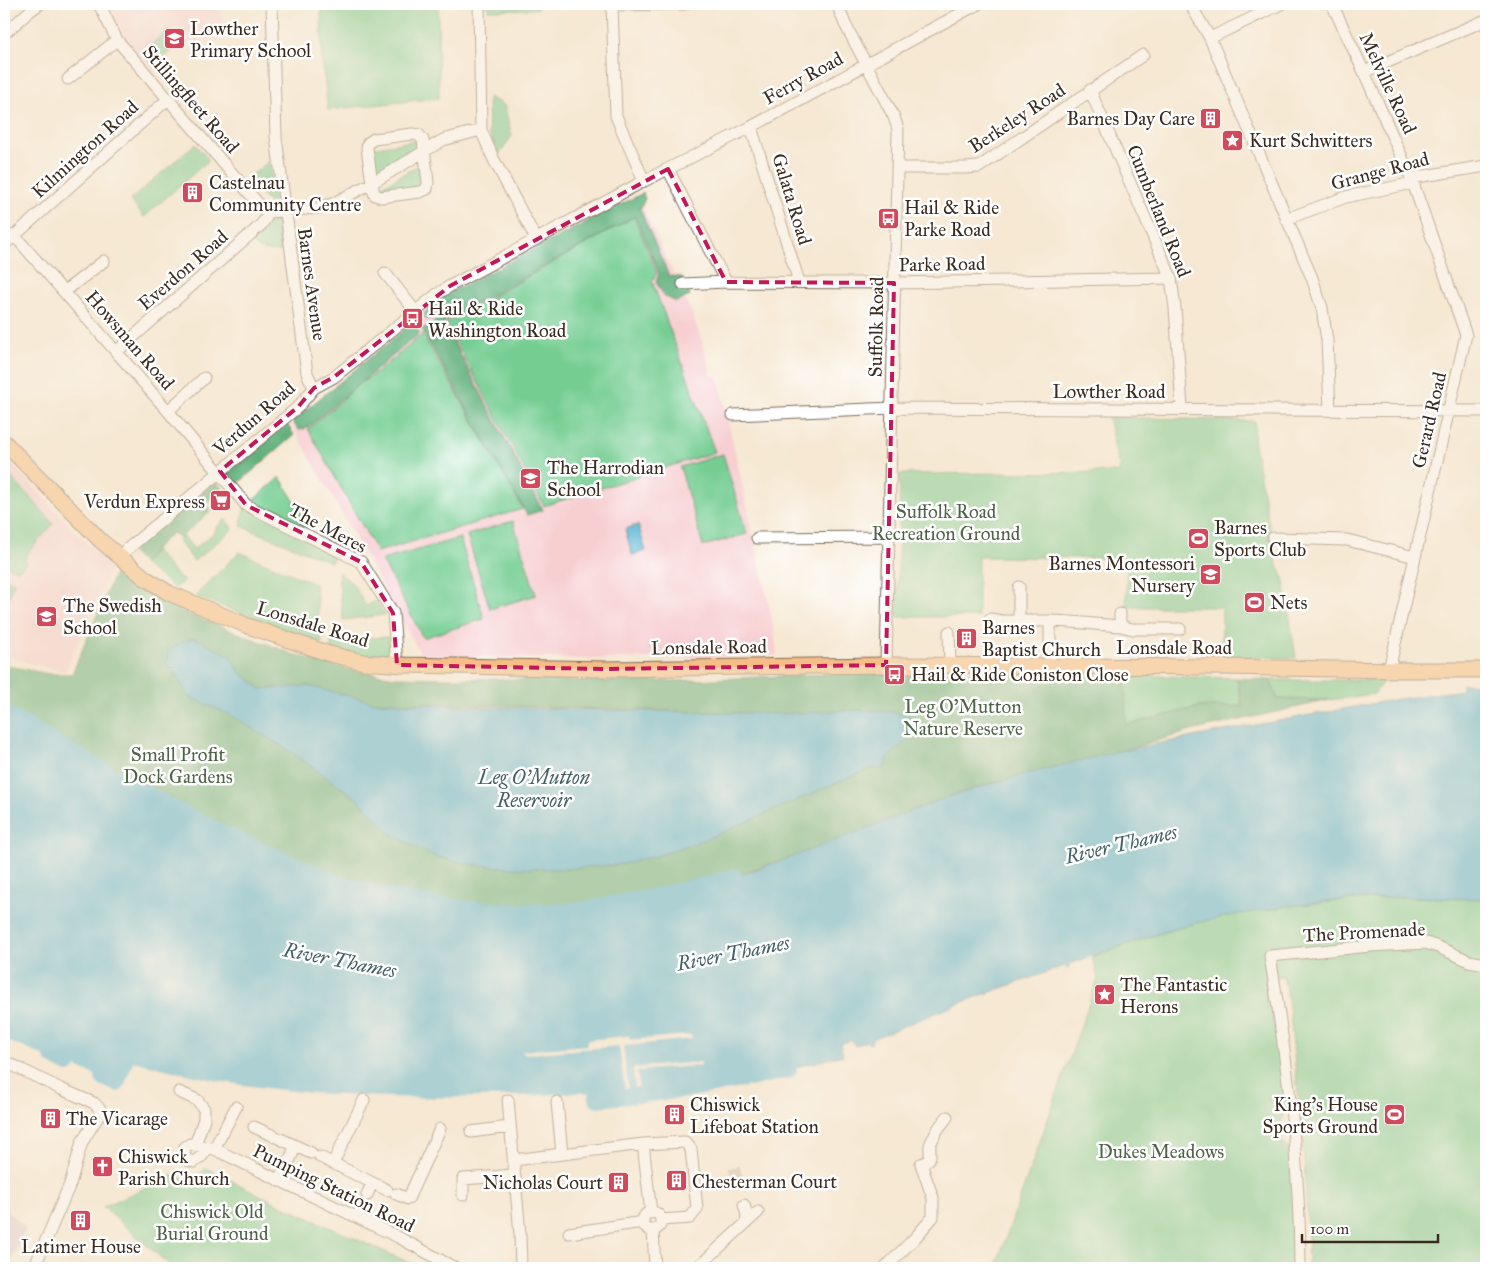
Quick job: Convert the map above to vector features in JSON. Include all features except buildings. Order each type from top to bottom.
[{"type":"main road","name":"Lonsdale Road","points":[[4,442],[102,541],[145,578],[169,593],[248,626],[345,659],[397,665],[606,669],[1050,666],[1486,670]]},
{"type":"street","points":[[4,34],[40,4]]},
{"type":"street","name":"Stillingfleet Road","points":[[99,4],[117,40],[167,100],[262,208],[268,212]]},
{"type":"street","name":"Barnes Avenue","points":[[272,4],[275,118],[285,211],[307,373],[314,388]]},
{"type":"street","points":[[479,4],[481,130],[485,143],[536,240]]},
{"type":"street","points":[[644,181],[616,116],[612,4],[685,4]]},
{"type":"street","name":"Suffolk Road","points":[[837,4],[897,123],[898,135],[886,666]]},
{"type":"street","name":"Ferry Road","points":[[644,181],[751,127],[978,4]]},
{"type":"street","points":[[1190,4],[1210,38],[1312,278],[1322,308],[1327,340],[1330,410]]},
{"type":"street","points":[[1210,38],[1281,4]]},
{"type":"street","name":"Melville Road","points":[[1332,4],[1412,180]]},
{"type":"street","points":[[1364,72],[1486,20]]},
{"type":"street","name":"Stillingfleet Road","points":[[68,79],[117,40]]},
{"type":"street","name":"Berkeley Road","points":[[897,168],[979,167],[1143,55]]},
{"type":"street","name":"Cumberland Road","points":[[1090,90],[1171,278],[1182,408]]},
{"type":"street","name":"Kilmington Road","points":[[4,245],[167,100]]},
{"type":"street","name":"Galata Road","points":[[751,127],[799,282]]},
{"type":"street","points":[[268,212],[326,206],[372,183],[443,140],[481,130]]},
{"type":"street","points":[[412,134],[419,135],[423,140],[428,182],[427,189],[420,192],[381,197],[376,196],[372,183],[368,143],[374,139],[412,134]]},
{"type":"street","name":"Grange Road","points":[[1286,219],[1346,197],[1412,180],[1486,166]]},
{"type":"street","points":[[668,168],[726,282]]},
{"type":"street","name":"Gerard Road","points":[[1389,670],[1466,335],[1412,180]]},
{"type":"street","name":"Verdun Road","points":[[118,556],[298,407],[314,388],[334,377],[450,286],[644,181]]},
{"type":"street","name":"Everdon Road","points":[[116,352],[261,225],[268,212]]},
{"type":"street","name":"Howsman Road","points":[[14,235],[65,291],[220,471]]},
{"type":"street","name":"Howsman Road","points":[[65,291],[104,261]]},
{"type":"street","points":[[384,273],[416,312]]},
{"type":"street","name":"Parke Road","points":[[683,284],[726,282],[894,283],[1171,278]]},
{"type":"street","name":"Howsman Road","points":[[168,411],[204,378]]},
{"type":"street","name":"Lowther Road","points":[[732,415],[892,408],[1486,410]]},
{"type":"street","name":"The Meres","points":[[220,471],[230,487],[246,505],[361,562],[393,612],[397,665]]},
{"type":"street","points":[[757,538],[889,537]]},
{"type":"street","points":[[1273,538],[1347,540],[1415,557]]},
{"type":"street","points":[[1019,587],[1019,621]]},
{"type":"street","points":[[1120,614],[1120,626]]},
{"type":"street","points":[[990,619],[1002,621],[1074,621],[1090,625],[1120,626],[1133,629],[1180,629]]},
{"type":"street","points":[[1050,621],[1050,666]]},
{"type":"street","points":[[949,632],[950,666]]},
{"type":"street","name":"The Promenade","points":[[1300,1268],[1299,1200],[1293,1115],[1270,956],[1370,946],[1426,943],[1469,961],[1486,964]]},
{"type":"street","points":[[4,1061],[94,1103],[100,1109],[99,1115],[82,1142],[70,1184],[34,1268]]},
{"type":"street","points":[[179,1092],[197,1100],[204,1108],[204,1119],[195,1145],[190,1144],[185,1147],[184,1155],[187,1160],[194,1162],[211,1149],[236,1107]]},
{"type":"street","points":[[333,1163],[364,1100]]},
{"type":"street","points":[[508,1100],[521,1268]]},
{"type":"street","points":[[557,1102],[562,1154]]},
{"type":"street","points":[[885,1268],[914,1239],[933,1216],[934,1198],[921,1164],[930,1158],[932,1153],[930,1146],[947,1117]]},
{"type":"street","points":[[254,1127],[408,1199],[440,1129]]},
{"type":"street","points":[[471,1132],[509,1127]]},
{"type":"street","points":[[514,1160],[644,1144],[685,1142],[690,1148],[697,1209],[690,1218],[661,1220]]},
{"type":"street","points":[[570,1232],[647,1217],[656,1213],[661,1220],[660,1226],[653,1230],[646,1228],[647,1217],[644,1144]]},
{"type":"street","name":"Pumping Station Road","points":[[195,1145],[211,1149],[398,1237],[455,1268]]},
{"type":"street","points":[[278,1181],[296,1146]]},
{"type":"street","points":[[464,1195],[463,1179],[514,1175]]},
{"type":"street","points":[[356,1218],[372,1183]]},
{"type":"street","points":[[744,1206],[747,1215],[746,1222]]},
{"type":"street","points":[[697,1268],[758,1212]]},
{"type":"street","points":[[653,1230],[656,1268]]},
{"type":"highlighted area","points":[[668,169],[726,282],[894,283],[886,665],[606,669],[397,665],[393,613],[361,562],[246,505],[220,471],[298,407],[314,388],[334,377],[450,286]]},
{"type":"shaded area","name":"Lowther Primary School","points":[[108,4],[221,4],[222,41],[186,41],[153,70],[125,37]]},
{"type":"shaded area","name":"The Harrodian School","points":[[638,197],[691,311],[712,376],[718,375],[774,629],[777,655],[601,659],[422,656],[292,425],[451,294]]},
{"type":"shaded area","name":"The Swedish School","points":[[4,456],[68,525],[111,567],[65,672],[4,656]]},
{"type":"shaded area","points":[[4,1209],[26,1228],[8,1268],[4,1268]]},
{"type":"green space","points":[[321,4],[438,4],[439,98],[328,110],[322,60]]},
{"type":"green space","points":[[488,4],[538,4],[538,9],[488,10]]},
{"type":"green space","points":[[170,28],[183,40],[161,59],[150,46]]},
{"type":"green space","points":[[488,97],[504,105],[512,136],[499,154],[489,135]]},
{"type":"green space","points":[[417,141],[418,147],[373,173],[371,148]]},
{"type":"green space","points":[[195,144],[209,160],[144,217],[130,200]]},
{"type":"green space","points":[[269,161],[275,197],[274,201],[269,203],[247,179]]},
{"type":"green space","points":[[421,164],[423,182],[417,189],[381,194],[377,189]]},
{"type":"green space","points":[[643,193],[645,199],[640,209],[669,276],[682,277],[690,296],[676,302],[664,296],[656,282],[659,273],[635,216],[444,322],[440,317],[426,320],[424,313],[441,297]]},
{"type":"green space","points":[[634,217],[657,273],[652,281],[715,452],[544,506],[446,323]]},
{"type":"green space","points":[[272,221],[277,223],[281,251],[264,250],[250,242]]},
{"type":"green space","points":[[441,318],[543,510],[527,515],[422,329]]},
{"type":"green space","points":[[411,324],[420,333],[307,428],[299,430],[292,421]]},
{"type":"green space","points":[[423,334],[523,509],[377,552],[308,429],[345,398],[357,385],[375,374]]},
{"type":"green space","name":"Suffolk Road Recreation Ground","points":[[1108,417],[1255,421],[1254,445],[1277,566],[1281,571],[1284,581],[1296,658],[1222,657],[1222,607],[1126,607],[1127,558],[978,557],[978,617],[897,617],[900,474],[1120,472]]},
{"type":"green space","points":[[287,424],[294,435],[234,487],[225,475]]},
{"type":"green space","points":[[723,454],[747,534],[703,546],[680,467]]},
{"type":"green space","points":[[4,470],[53,524],[25,556],[26,563],[16,570],[4,564]]},
{"type":"green space","points":[[280,477],[308,525],[303,537],[335,557],[331,562],[241,526],[244,508]]},
{"type":"green space","points":[[216,481],[222,489],[206,503],[211,511],[180,538],[172,533],[143,564],[132,553],[136,547]]},
{"type":"green space","points":[[225,519],[233,529],[194,561],[178,541],[180,538],[185,538],[194,549],[215,532],[216,528]]},
{"type":"green space","points":[[513,521],[536,595],[490,609],[467,535]]},
{"type":"green space","points":[[460,538],[484,619],[423,638],[382,560]]},
{"type":"green space","points":[[155,550],[177,576],[184,581],[175,588],[143,564]]},
{"type":"green space","points":[[239,552],[315,584],[322,644],[195,596]]},
{"type":"green space","points":[[116,570],[143,589],[184,612],[290,653],[326,664],[396,677],[673,681],[843,673],[1097,673],[1125,675],[1126,725],[1198,707],[1242,706],[1237,678],[1270,680],[1278,699],[1330,700],[1191,731],[982,786],[945,798],[784,860],[695,888],[653,898],[567,911],[474,909],[426,904],[344,884],[257,849],[177,811],[4,713],[4,665],[49,674],[72,674]],"holes":[[[230,656],[240,672],[261,689],[309,686],[374,702],[778,714],[859,710],[894,712],[919,727],[888,758],[883,769],[871,768],[716,835],[660,855],[623,864],[565,869],[511,868],[467,864],[435,856],[390,833],[358,799],[291,752],[229,714],[189,697],[178,677],[167,663]]]},
{"type":"green space","points":[[338,572],[353,584],[366,606],[376,601],[385,615],[343,620]]},
{"type":"green space","points":[[4,578],[14,582],[4,609]]},
{"type":"green space","points":[[388,637],[389,657],[386,659],[331,650],[331,639]]},
{"type":"green space","points":[[1125,675],[1237,678],[1242,706],[1198,707],[1125,725]]},
{"type":"green space","points":[[1270,680],[1384,680],[1374,694],[1330,700],[1278,699]]},
{"type":"green space","name":"Dukes Meadows","points":[[1404,897],[1486,899],[1486,1268],[1308,1268],[1306,1188],[1302,1135],[1290,1016],[1283,976],[1266,979],[1283,1072],[1287,1109],[1278,1130],[1278,1136],[1291,1152],[1294,1268],[995,1268],[1098,978],[1092,957],[1164,932],[1232,915],[1305,904]]},
{"type":"green space","name":"Chiswick Old Burial Ground","points":[[206,1168],[278,1204],[421,1268],[173,1268],[103,1207],[173,1175],[190,1182]]},
{"type":"water","points":[[638,525],[646,551],[632,555],[625,529]]},
{"type":"water","name":"Leg O'Mutton Reservoir","points":[[194,638],[230,656],[240,672],[261,689],[309,686],[374,702],[482,707],[778,714],[859,710],[894,712],[913,718],[919,727],[888,758],[884,769],[871,768],[716,835],[660,855],[623,864],[565,869],[511,868],[467,864],[435,856],[390,833],[358,799],[291,752],[229,714],[189,697],[178,677],[167,663],[168,652],[177,645]]},
{"type":"water","name":"River Thames","points":[[1486,683],[1486,899],[1403,897],[1330,901],[1234,915],[1192,924],[1069,964],[1070,968],[1067,969],[1065,966],[965,1001],[872,1039],[869,1044],[866,1041],[855,1046],[852,1040],[840,1044],[843,1055],[750,1079],[748,1069],[740,1070],[741,1080],[679,1091],[597,1099],[595,1084],[469,1090],[342,1087],[242,1077],[128,1052],[117,1084],[103,1078],[105,1071],[72,1058],[68,1065],[53,1057],[48,1049],[4,1031],[4,713],[177,811],[257,849],[344,884],[426,904],[474,909],[567,911],[653,898],[734,877],[784,860],[945,798],[1022,775],[1115,752],[1397,699],[1462,690],[1462,684]]},
{"type":"pier","points":[[691,1035],[691,1039],[623,1046],[629,1095],[626,1096],[619,1046],[524,1054],[523,1051],[587,1045],[587,1040],[629,1036],[630,1040]]},
{"type":"pier","points":[[701,1062],[701,1065],[637,1071],[639,1094],[636,1095],[633,1068]]},
{"type":"waterway","points":[[4,713],[106,772],[212,828],[329,879],[372,892],[455,907],[538,912],[576,910],[624,902],[734,877],[746,894]]},
{"type":"waterway","points":[[4,1031],[48,1049],[53,1057],[68,1065],[72,1057],[105,1071],[103,1078],[117,1084],[128,1052],[242,1077],[342,1087],[427,1090],[596,1084],[597,1099],[679,1091],[741,1080],[740,1070],[748,1068],[750,1079],[789,1070],[783,1049]]},
{"type":"tunnel","points":[[734,1168],[739,1186]]},
{"type":"place","name":"Lowther Primary School","points":[[174,39]]},
{"type":"place","name":"Barnes Day Care","points":[[1211,118]]},
{"type":"place","name":"Kurt Schwitters","points":[[1233,140]]},
{"type":"place","name":"Castelnau Community Centre","points":[[193,193]]},
{"type":"place","name":"Hail & Ride Parke Road","points":[[888,218]]},
{"type":"place","name":"Hail & Ride Washington Road","points":[[412,319]]},
{"type":"place","name":"The Harrodian School","points":[[531,478]]},
{"type":"place","name":"Verdun Express","points":[[221,501]]},
{"type":"place","name":"Barnes Sports Club","points":[[1198,538]]},
{"type":"place","name":"Barnes Montessori Nursery","points":[[1211,574]]},
{"type":"place","name":"Nets","points":[[1254,602]]},
{"type":"place","name":"The Swedish School","points":[[47,616]]},
{"type":"place","name":"Barnes Baptist Church","points":[[966,638]]},
{"type":"place","name":"Hail & Ride Coniston Close","points":[[895,674]]},
{"type":"place","name":"The Fantastic Herons","points":[[1104,995]]},
{"type":"place","name":"Chiswick Lifeboat Station","points":[[674,1115]]},
{"type":"place","name":"King's House Sports Ground","points":[[1394,1115]]},
{"type":"place","name":"The Vicarage","points":[[50,1118]]},
{"type":"place","name":"Chiswick Parish Church","points":[[102,1167]]},
{"type":"place","name":"Chesterman Court","points":[[676,1181]]},
{"type":"place","name":"Nicholas Court","points":[[619,1182]]},
{"type":"place","name":"Latimer House","points":[[81,1220]]},
{"type":"park label","name":"Leg O'Mutton Nature Reserve","points":[[963,717]]},
{"type":"park label","name":"Small Profit Dock Gardens","points":[[178,765]]}]
